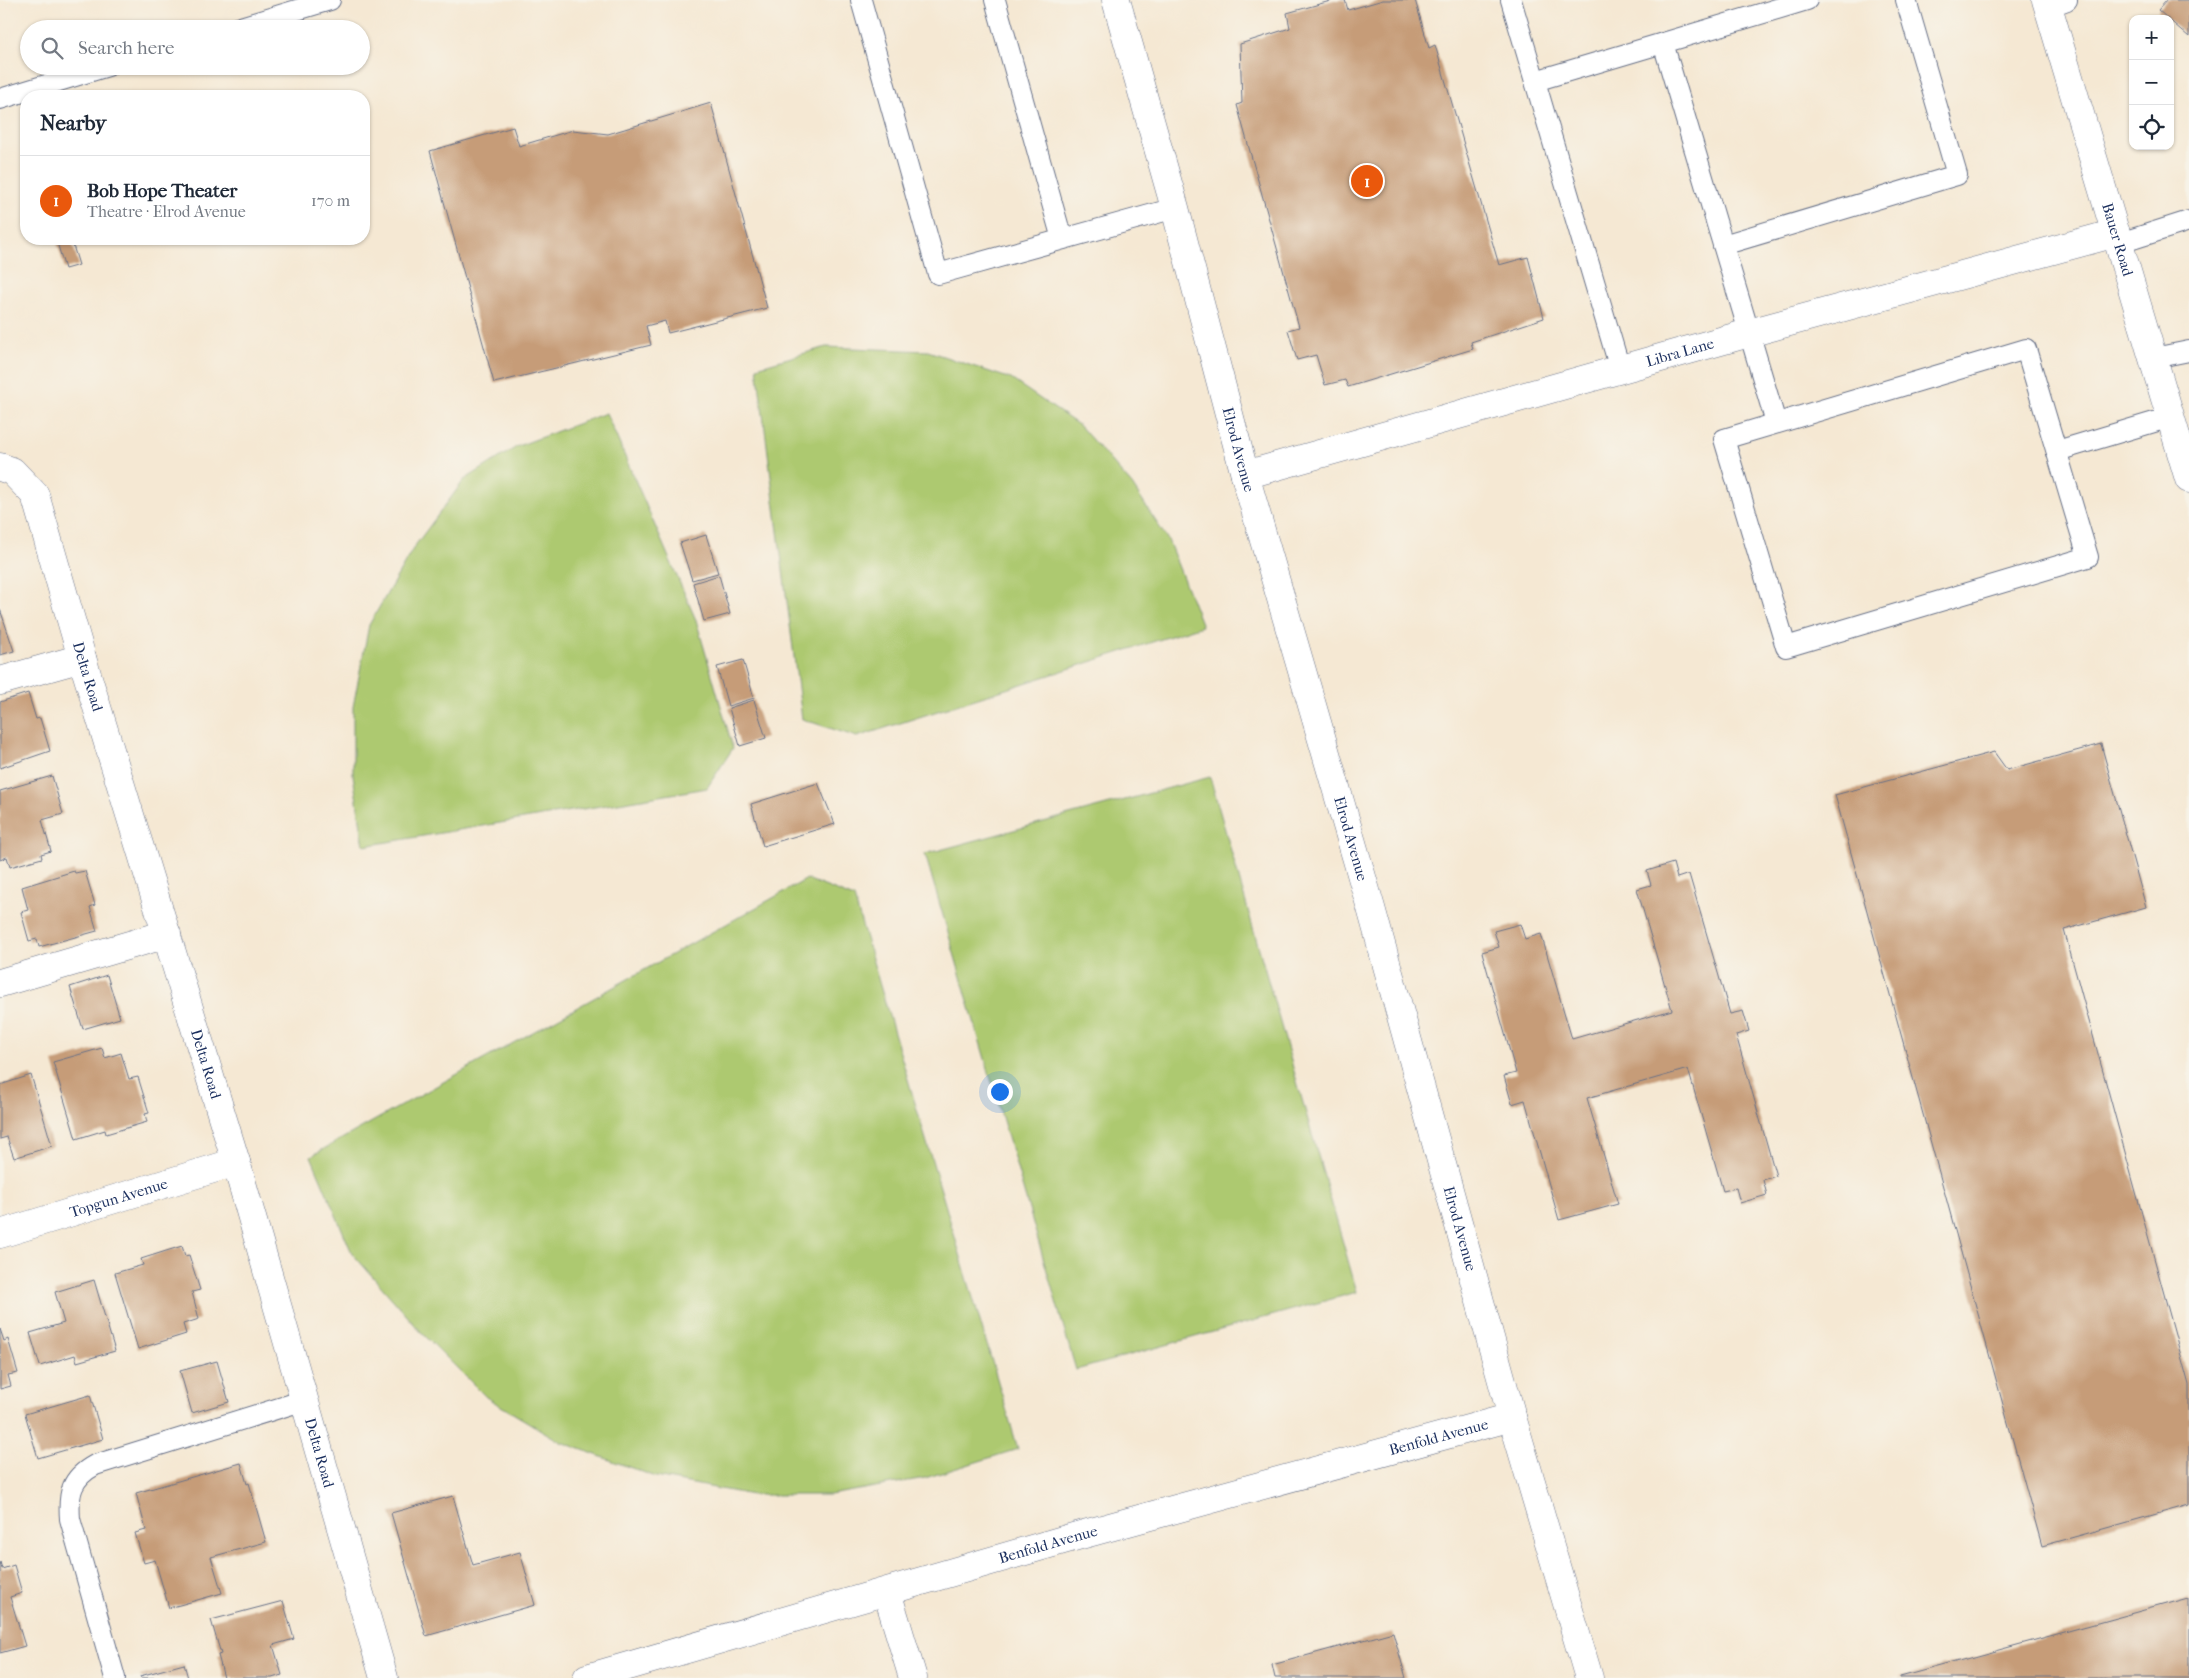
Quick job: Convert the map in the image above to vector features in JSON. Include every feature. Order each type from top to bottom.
[{"type":"street","name":"Elrod Avenue","points":[[1116,0],[1175,208],[1245,475],[1371,908],[1512,1417],[1589,1678]]},
{"type":"street","name":"Bauer Road","points":[[2054,2],[2118,238],[2189,479]]},
{"type":"street","name":"Libra Lane","points":[[1245,475],[1749,333],[2118,238]]},
{"type":"street","name":"Delta Road","points":[[0,466],[12,471],[35,495],[82,658],[236,1162],[384,1678]]},
{"type":"street","points":[[0,681],[82,658]]},
{"type":"street","points":[[0,983],[167,934]]},
{"type":"street","name":"Topgun Avenue","points":[[0,1234],[236,1162]]},
{"type":"street","name":"Benfold Avenue","points":[[586,1678],[1077,1536],[1512,1417]]},
{"type":"street","points":[[887,1592],[914,1678]]},
{"type":"lane","points":[[264,20],[330,0]]},
{"type":"lane","points":[[861,0],[938,274],[1175,208]]},
{"type":"lane","points":[[995,0],[1062,240]]},
{"type":"lane","points":[[1510,0],[1620,369]]},
{"type":"lane","points":[[1535,81],[1808,0]]},
{"type":"lane","points":[[1723,245],[1958,175],[1906,0]]},
{"type":"lane","points":[[1663,43],[1776,423]]},
{"type":"lane","points":[[29,90],[79,75]]},
{"type":"lane","points":[[0,99],[20,93]]},
{"type":"lane","points":[[2118,238],[2189,221]]},
{"type":"lane","points":[[2026,349],[2057,451],[2088,557],[1786,646],[1724,439],[2026,349]]},
{"type":"lane","points":[[2154,358],[2189,351]]},
{"type":"lane","points":[[2057,451],[2171,417]]},
{"type":"lane","points":[[115,1678],[70,1519],[69,1504],[72,1486],[81,1472],[95,1465],[305,1400]]},
{"type":"green space","points":[[826,347],[928,351],[1011,379],[1080,426],[1132,485],[1168,540],[1202,626],[857,737],[802,719],[757,367]]},
{"type":"green space","points":[[606,413],[696,620],[733,748],[707,788],[364,846],[353,775],[353,707],[369,625],[414,547],[464,480],[518,446]]},
{"type":"green space","points":[[1210,777],[1357,1292],[1076,1370],[925,854]]},
{"type":"green space","points":[[807,879],[854,898],[1018,1449],[925,1478],[830,1495],[752,1495],[656,1477],[561,1442],[486,1397],[422,1333],[352,1253],[311,1156]]},
{"type":"building","points":[[1334,0],[1345,0],[1348,10],[1383,0],[1415,0],[1429,48],[1435,45],[1499,265],[1528,257],[1544,318],[1471,342],[1473,349],[1348,387],[1345,380],[1325,385],[1316,355],[1297,360],[1288,330],[1299,327],[1237,105],[1242,103],[1240,44],[1290,28],[1287,13]]},
{"type":"building","points":[[2167,0],[2189,0],[2189,37],[2174,24],[2174,15],[2164,15],[2158,10]]},
{"type":"building","points":[[711,103],[767,308],[668,333],[665,321],[646,326],[651,345],[494,383],[430,151],[513,127],[519,146],[573,130],[608,134]]},
{"type":"building","points":[[58,245],[73,245],[79,265],[65,269]]},
{"type":"building","points":[[706,535],[718,573],[692,580],[680,543]]},
{"type":"building","points":[[719,575],[730,614],[704,621],[693,583]]},
{"type":"building","points":[[0,609],[14,651],[0,655]]},
{"type":"building","points":[[743,660],[754,698],[728,706],[717,667]]},
{"type":"building","points":[[28,693],[36,719],[40,718],[50,751],[0,768],[0,702]]},
{"type":"building","points":[[754,700],[766,738],[740,746],[729,708]]},
{"type":"building","points":[[2101,744],[2146,907],[2064,930],[2189,1385],[2189,1505],[2042,1546],[1835,795],[1994,752],[2007,770]]},
{"type":"building","points":[[52,776],[63,814],[42,820],[51,851],[41,854],[42,858],[10,867],[7,857],[0,860],[0,791]]},
{"type":"building","points":[[818,783],[835,824],[763,846],[751,804]]},
{"type":"building","points":[[1673,863],[1677,878],[1689,874],[1730,1014],[1743,1011],[1749,1031],[1736,1035],[1776,1176],[1763,1180],[1767,1195],[1740,1203],[1736,1188],[1723,1191],[1688,1069],[1587,1098],[1618,1204],[1559,1220],[1525,1100],[1512,1104],[1504,1076],[1516,1073],[1482,952],[1499,947],[1494,931],[1520,924],[1525,939],[1541,934],[1572,1039],[1672,1010],[1637,889],[1651,885],[1647,871]]},
{"type":"building","points":[[74,871],[75,873],[85,871],[95,905],[90,907],[97,931],[39,947],[37,939],[29,941],[21,912],[28,910],[22,887]]},
{"type":"building","points":[[107,975],[120,1018],[83,1029],[70,987]]},
{"type":"building","points":[[102,1048],[105,1058],[121,1053],[129,1079],[138,1077],[149,1113],[145,1114],[147,1122],[106,1134],[105,1130],[76,1139],[53,1062]]},
{"type":"building","points":[[31,1075],[52,1146],[14,1158],[7,1137],[0,1139],[0,1085]]},
{"type":"building","points":[[182,1246],[185,1256],[189,1255],[200,1290],[192,1292],[199,1319],[183,1324],[186,1334],[138,1349],[115,1273],[143,1265],[141,1259]]},
{"type":"building","points":[[94,1280],[115,1351],[77,1362],[75,1355],[40,1366],[30,1333],[64,1323],[55,1292]]},
{"type":"building","points":[[0,1329],[4,1341],[8,1339],[18,1373],[8,1375],[11,1386],[0,1389]]},
{"type":"building","points":[[217,1361],[229,1402],[192,1413],[180,1371]]},
{"type":"building","points":[[90,1395],[103,1439],[38,1458],[25,1414]]},
{"type":"building","points":[[241,1463],[247,1484],[249,1483],[266,1542],[211,1557],[222,1593],[169,1608],[155,1560],[144,1563],[135,1533],[146,1530],[136,1493]]},
{"type":"building","points":[[453,1496],[473,1565],[520,1552],[535,1605],[426,1636],[391,1513]]},
{"type":"building","points":[[0,1562],[2,1569],[14,1565],[22,1593],[10,1597],[25,1646],[0,1653]]},
{"type":"building","points":[[2189,1598],[2189,1678],[1900,1678],[1900,1677]]},
{"type":"building","points":[[283,1601],[294,1639],[273,1645],[282,1675],[272,1678],[224,1678],[218,1655],[221,1654],[211,1620]]},
{"type":"building","points":[[1393,1632],[1406,1678],[1275,1678],[1272,1665]]},
{"type":"building","points":[[184,1664],[188,1678],[141,1678],[140,1676]]},
{"type":"place","name":"Bob Hope Theater","points":[[1367,181]]}]
